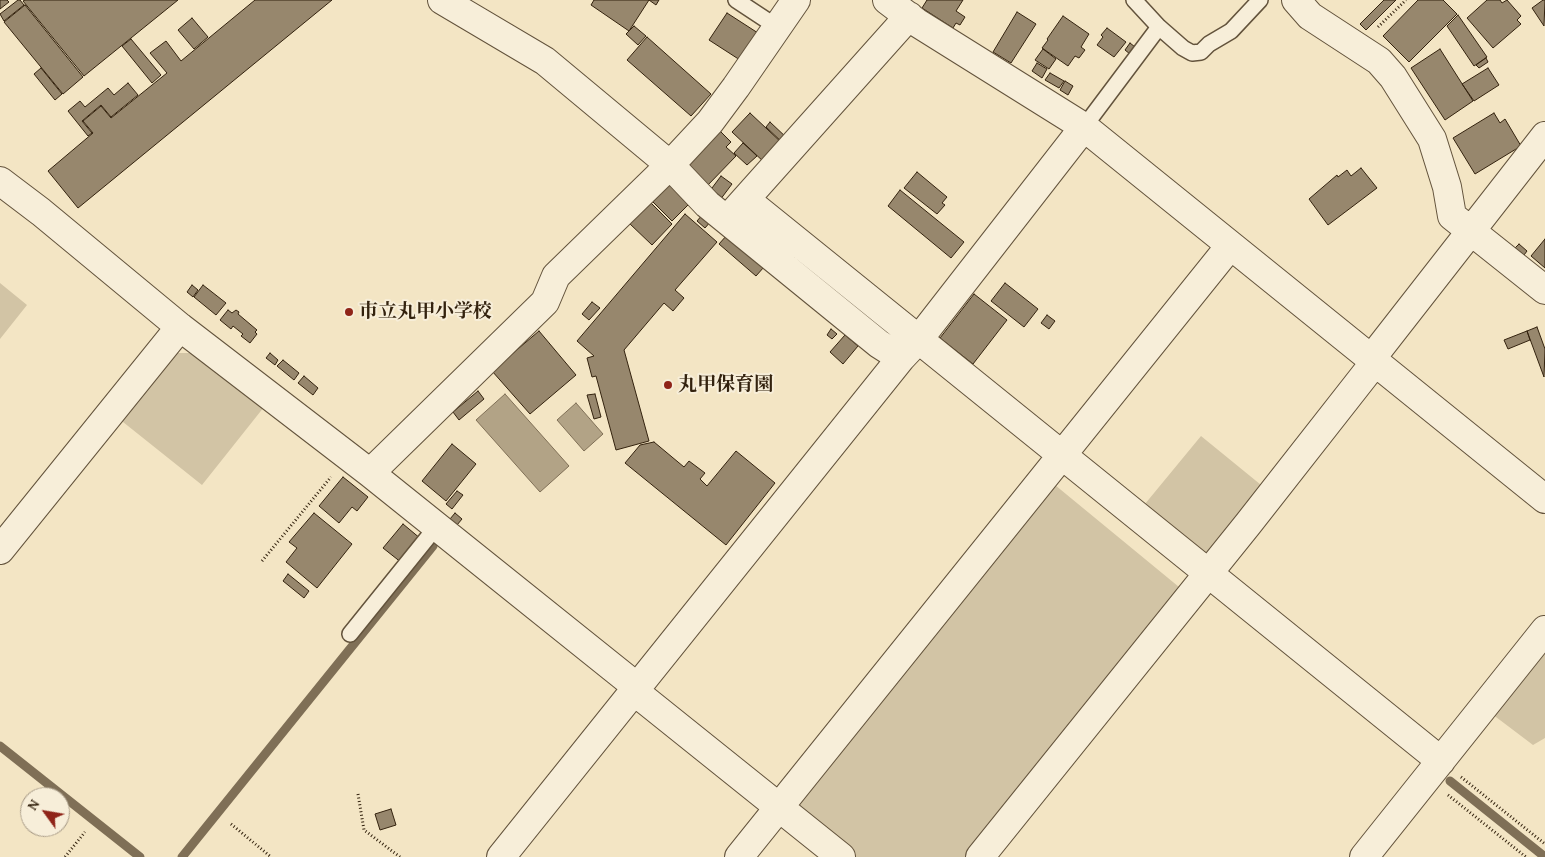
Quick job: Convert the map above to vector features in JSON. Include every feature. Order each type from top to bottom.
[{"type":"street","points":[[442,0],[545,61],[670,166],[708,204],[879,344],[910,349]]},
{"type":"street","points":[[370,473],[545,302],[556,276],[670,166],[710,122],[796,0]]},
{"type":"street","points":[[1296,0],[1310,16],[1378,61],[1393,77],[1432,139],[1448,187],[1452,216],[1545,290]]},
{"type":"street","points":[[727,220],[746,200],[898,8],[1084,127],[1545,498]]},
{"type":"street","points":[[500,857],[910,349],[1084,127]]},
{"type":"street","points":[[980,857],[1208,573],[1545,136]]},
{"type":"street","points":[[0,182],[49,219],[180,326],[437,526],[841,857]]},
{"type":"street","points":[[746,200],[910,349],[1062,455],[1208,573],[1434,770]]},
{"type":"street","points":[[739,857],[1230,246]]},
{"type":"street","points":[[0,550],[180,326]]},
{"type":"street","points":[[1364,857],[1543,636]]},
{"type":"street","points":[[1384,857],[1386,830]]},
{"type":"lane","points":[[736,0],[777,27]]},
{"type":"lane","points":[[1134,0],[1159,27],[1192,53],[1201,52],[1209,44],[1231,31],[1260,0]]},
{"type":"lane","points":[[1084,127],[1159,27]]},
{"type":"lane","points":[[350,634],[437,526]]},
{"type":"path","points":[[1358,47],[1406,0]]},
{"type":"path","points":[[262,561],[348,456]]},
{"type":"path","points":[[1434,770],[1545,844]]},
{"type":"path","points":[[1434,770],[1526,857]]},
{"type":"path","points":[[358,794],[364,830],[400,857]]},
{"type":"path","points":[[231,824],[271,857]]},
{"type":"path","points":[[65,857],[85,832]]},
{"type":"shaded area","points":[[0,283],[27,305],[0,339]]},
{"type":"shaded area","points":[[169,353],[196,353],[264,407],[202,485],[118,418]]},
{"type":"shaded area","points":[[505,394],[569,466],[540,492],[476,420]]},
{"type":"shaded area","points":[[576,403],[603,434],[584,451],[557,420]]},
{"type":"shaded area","points":[[1201,436],[1266,489],[1207,561],[1140,510]]},
{"type":"shaded area","points":[[1055,485],[1179,587],[1179,593],[968,857],[856,857],[794,806]]},
{"type":"shaded area","points":[[1545,649],[1545,738],[1533,745],[1492,714]]},
{"type":"building","points":[[0,0],[7,0],[9,2],[0,9]]},
{"type":"building","points":[[18,0],[24,5],[4,21],[0,14]]},
{"type":"building","points":[[178,0],[84,76],[23,1]]},
{"type":"building","points":[[255,0],[332,0],[78,208],[48,171],[93,133],[83,121],[101,106],[111,118],[167,73],[150,53],[166,41],[181,61]]},
{"type":"building","points":[[594,0],[649,0],[629,31],[591,5]]},
{"type":"building","points":[[649,0],[659,0],[656,5]]},
{"type":"building","points":[[927,0],[963,0],[956,11],[965,17],[960,25],[956,23],[953,28],[922,8]]},
{"type":"building","points":[[1384,0],[1396,0],[1366,30],[1360,24]]},
{"type":"building","points":[[1418,0],[1443,0],[1457,14],[1409,62],[1383,36]]},
{"type":"building","points":[[1487,0],[1500,0],[1502,3],[1507,0],[1521,16],[1517,20],[1521,24],[1493,48],[1467,18]]},
{"type":"building","points":[[1545,0],[1544,26],[1532,8]]},
{"type":"building","points":[[25,5],[83,77],[63,94],[4,22]]},
{"type":"building","points":[[1017,12],[1036,24],[1011,63],[993,52]]},
{"type":"building","points":[[727,13],[758,33],[740,60],[709,40]]},
{"type":"building","points":[[1458,15],[1487,57],[1474,66],[1447,26]]},
{"type":"building","points":[[1063,16],[1089,34],[1081,47],[1085,50],[1079,58],[1075,56],[1068,66],[1042,48]]},
{"type":"building","points":[[192,18],[208,37],[194,49],[178,30]]},
{"type":"building","points":[[634,26],[646,36],[638,45],[626,34]]},
{"type":"building","points":[[1107,28],[1126,42],[1114,57],[1097,45],[1103,37],[1101,35]]},
{"type":"building","points":[[647,37],[711,94],[691,116],[627,60]]},
{"type":"building","points":[[131,39],[161,75],[152,83],[122,46]]},
{"type":"building","points":[[1130,43],[1135,47],[1130,54],[1125,50]]},
{"type":"building","points":[[1043,49],[1056,59],[1049,69],[1035,60]]},
{"type":"building","points":[[1440,49],[1473,101],[1445,120],[1411,68]]},
{"type":"building","points":[[1486,58],[1488,62],[1479,68],[1476,65]]},
{"type":"building","points":[[1037,63],[1047,69],[1042,78],[1032,71]]},
{"type":"building","points":[[41,68],[62,94],[55,100],[34,74]]},
{"type":"building","points":[[1488,68],[1499,85],[1474,101],[1462,84]]},
{"type":"building","points":[[1050,73],[1064,81],[1059,88],[1045,80]]},
{"type":"building","points":[[1065,81],[1073,86],[1068,95],[1060,90]]},
{"type":"building","points":[[128,83],[138,95],[111,117],[101,105],[82,121],[92,133],[88,136],[68,111],[80,101],[85,107],[108,88],[114,95]]},
{"type":"building","points":[[750,113],[784,145],[766,164],[732,132]]},
{"type":"building","points":[[1494,113],[1500,123],[1505,119],[1521,146],[1475,174],[1453,138]]},
{"type":"building","points":[[770,122],[788,139],[784,144],[766,127]]},
{"type":"building","points":[[718,129],[731,142],[726,147],[736,156],[706,187],[683,165]]},
{"type":"building","points":[[743,143],[757,156],[747,165],[734,153]]},
{"type":"building","points":[[1361,168],[1377,188],[1328,225],[1309,199],[1337,175],[1338,177],[1347,170],[1351,176]]},
{"type":"building","points":[[917,172],[947,197],[942,203],[945,205],[937,214],[904,188]]},
{"type":"building","points":[[721,176],[732,184],[720,200],[709,192]]},
{"type":"building","points":[[671,179],[693,200],[672,221],[651,200]]},
{"type":"building","points":[[900,190],[964,242],[951,258],[888,206]]},
{"type":"building","points":[[650,202],[672,224],[652,245],[629,223]]},
{"type":"building","points":[[685,214],[717,242],[675,290],[684,298],[673,311],[664,303],[624,350],[649,441],[616,450],[596,376],[592,377],[587,358],[594,356],[577,341]]},
{"type":"building","points":[[703,214],[711,221],[705,228],[697,221]]},
{"type":"building","points":[[727,235],[764,267],[756,276],[719,244]]},
{"type":"building","points":[[1545,239],[1545,268],[1531,256]]},
{"type":"building","points":[[1519,244],[1527,251],[1524,255],[1515,248]]},
{"type":"building","points":[[1005,283],[1038,309],[1024,327],[991,301]]},
{"type":"building","points":[[192,285],[198,290],[193,297],[187,292]]},
{"type":"building","points":[[203,285],[226,303],[216,315],[194,297]]},
{"type":"building","points":[[974,294],[1007,320],[973,364],[940,338]]},
{"type":"building","points":[[592,302],[600,308],[589,320],[582,314]]},
{"type":"building","points":[[228,310],[232,313],[236,310],[239,312],[238,314],[257,330],[255,332],[257,334],[250,343],[233,326],[231,329],[220,320]]},
{"type":"building","points":[[1047,315],[1055,321],[1049,329],[1041,323]]},
{"type":"building","points":[[1537,327],[1545,349],[1544,377],[1527,331]]},
{"type":"building","points":[[831,329],[837,334],[832,339],[827,335]]},
{"type":"building","points":[[539,331],[576,375],[530,414],[492,371]]},
{"type":"building","points":[[1527,331],[1530,340],[1508,349],[1504,340]]},
{"type":"building","points":[[845,335],[858,346],[843,364],[830,352]]},
{"type":"building","points":[[270,353],[278,360],[275,365],[266,358]]},
{"type":"building","points":[[283,360],[299,373],[294,380],[277,366]]},
{"type":"building","points":[[304,376],[318,388],[313,395],[298,383]]},
{"type":"building","points":[[478,391],[484,399],[459,420],[453,412]]},
{"type":"building","points":[[595,394],[601,417],[594,419],[587,395]]},
{"type":"building","points":[[654,442],[684,467],[689,461],[705,473],[700,479],[707,486],[736,451],[775,483],[726,545],[625,463],[640,445]]},
{"type":"building","points":[[452,444],[476,464],[446,501],[422,481]]},
{"type":"building","points":[[343,477],[368,497],[357,511],[352,507],[339,523],[319,506]]},
{"type":"building","points":[[457,491],[463,495],[452,509],[446,504]]},
{"type":"building","points":[[314,513],[352,544],[317,588],[286,562],[297,548],[289,542]]},
{"type":"building","points":[[455,513],[462,519],[457,525],[450,519]]},
{"type":"building","points":[[403,524],[421,539],[402,563],[383,548]]},
{"type":"building","points":[[288,574],[309,591],[304,598],[283,581]]},
{"type":"building","points":[[391,809],[396,825],[380,830],[375,814]]},
{"type":"waterway","points":[[747,219],[773,239]]},
{"type":"waterway","points":[[182,857],[433,546]]},
{"type":"waterway","points":[[0,746],[140,857]]},
{"type":"waterway","points":[[1450,781],[1545,857]]},
{"type":"place","name":"市立丸甲小学校","points":[[349,312]]},
{"type":"place","name":"丸甲保育園","points":[[668,385]]}]
